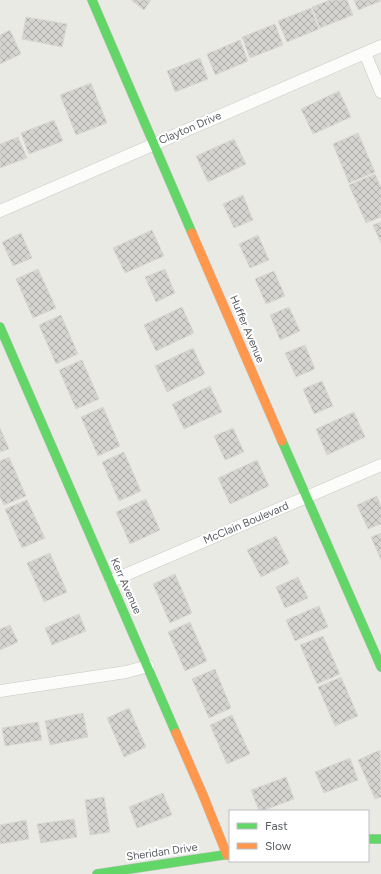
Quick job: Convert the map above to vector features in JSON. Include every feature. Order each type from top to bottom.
[{"type":"street","name":"Huffer Avenue","points":[[92,0],[306,498],[381,667]]},
{"type":"street","name":"Clayton Drive","points":[[0,211],[381,46]]},
{"type":"street","points":[[365,53],[381,92]]},
{"type":"street","name":"Kerr Avenue","points":[[0,327],[229,855]]},
{"type":"street","name":"McClain Boulevard","points":[[111,581],[381,465]]},
{"type":"street","points":[[0,691],[126,672],[148,666]]},
{"type":"street","points":[[369,839],[381,839]]},
{"type":"street","name":"Sheridan Drive","points":[[97,874],[229,855]]},
{"type":"building","points":[[131,0],[151,0],[144,10]]},
{"type":"building","points":[[330,0],[347,0],[353,15],[320,28],[312,7]]},
{"type":"building","points":[[354,0],[381,0],[381,1],[358,10]]},
{"type":"building","points":[[311,8],[319,29],[287,42],[278,21]]},
{"type":"building","points":[[26,17],[67,24],[62,47],[22,39]]},
{"type":"building","points":[[275,24],[283,45],[250,58],[242,37]]},
{"type":"building","points":[[10,30],[21,54],[0,64],[0,35]]},
{"type":"building","points":[[240,40],[248,61],[215,75],[207,54]]},
{"type":"building","points":[[200,58],[208,79],[175,92],[167,71]]},
{"type":"building","points":[[91,83],[107,123],[76,135],[60,95]]},
{"type":"building","points":[[339,91],[351,117],[313,134],[301,109]]},
{"type":"building","points":[[54,120],[63,141],[29,154],[21,133]]},
{"type":"building","points":[[358,133],[375,172],[349,183],[333,144]]},
{"type":"building","points":[[18,137],[27,158],[0,168],[0,144]]},
{"type":"building","points":[[234,139],[246,164],[208,182],[196,156]]},
{"type":"building","points":[[375,174],[381,187],[381,217],[366,223],[349,185]]},
{"type":"building","points":[[243,195],[253,220],[234,228],[223,204]]},
{"type":"building","points":[[381,222],[381,243],[373,225]]},
{"type":"building","points":[[152,230],[164,256],[125,273],[113,248]]},
{"type":"building","points":[[21,233],[32,258],[13,266],[2,242]]},
{"type":"building","points":[[258,235],[269,260],[250,268],[239,244]]},
{"type":"building","points":[[38,269],[56,308],[33,318],[16,279]]},
{"type":"building","points":[[165,269],[175,293],[156,302],[145,277]]},
{"type":"building","points":[[274,271],[285,296],[266,304],[255,279]]},
{"type":"building","points":[[182,307],[194,333],[156,351],[144,325]]},
{"type":"building","points":[[289,307],[300,331],[280,340],[270,315]]},
{"type":"building","points":[[61,315],[78,354],[56,364],[39,325]]},
{"type":"building","points":[[305,345],[315,369],[296,377],[285,353]]},
{"type":"building","points":[[193,348],[205,374],[167,392],[155,366]]},
{"type":"building","points":[[82,360],[99,399],[76,409],[59,370]]},
{"type":"building","points":[[322,381],[333,406],[314,414],[303,389]]},
{"type":"building","points":[[210,386],[222,412],[184,429],[172,404]]},
{"type":"building","points":[[103,407],[120,446],[98,456],[81,417]]},
{"type":"building","points":[[354,412],[365,437],[327,455],[316,429]]},
{"type":"building","points":[[0,428],[9,449],[0,452]]},
{"type":"building","points":[[233,428],[244,452],[225,460],[214,436]]},
{"type":"building","points":[[124,452],[141,491],[119,501],[102,462]]},
{"type":"building","points":[[9,457],[26,496],[4,505],[0,497],[0,461]]},
{"type":"building","points":[[257,460],[269,486],[230,504],[218,478]]},
{"type":"building","points":[[377,496],[381,507],[381,524],[368,529],[357,505]]},
{"type":"building","points":[[146,499],[160,530],[130,544],[116,512]]},
{"type":"building","points":[[27,500],[45,538],[22,548],[5,509]]},
{"type":"building","points":[[381,533],[381,560],[371,537]]},
{"type":"building","points":[[276,536],[289,563],[261,577],[247,550]]},
{"type":"building","points":[[50,553],[67,592],[44,602],[27,563]]},
{"type":"building","points":[[175,574],[192,613],[170,623],[153,584]]},
{"type":"building","points":[[298,577],[308,598],[285,608],[276,587]]},
{"type":"building","points":[[319,606],[328,627],[295,641],[286,620]]},
{"type":"building","points":[[79,614],[86,631],[52,645],[45,628]]},
{"type":"building","points":[[190,622],[207,661],[185,671],[168,632]]},
{"type":"building","points":[[10,625],[18,642],[0,650],[0,629]]},
{"type":"building","points":[[323,636],[340,674],[317,684],[300,645]]},
{"type":"building","points":[[215,669],[231,708],[209,718],[192,679]]},
{"type":"building","points":[[341,677],[358,716],[335,726],[318,687]]},
{"type":"building","points":[[129,708],[146,747],[124,757],[107,718]]},
{"type":"building","points":[[83,713],[88,737],[50,745],[45,721]]},
{"type":"building","points":[[232,715],[250,754],[227,764],[210,725]]},
{"type":"building","points":[[38,722],[42,740],[5,746],[2,728]]},
{"type":"building","points":[[380,750],[381,797],[375,799],[358,760]]},
{"type":"building","points":[[350,758],[358,780],[324,793],[315,772]]},
{"type":"building","points":[[286,777],[294,799],[265,810],[259,810],[251,790]]},
{"type":"building","points":[[163,793],[172,815],[137,828],[129,807]]},
{"type":"building","points":[[104,797],[110,832],[90,835],[85,800]]},
{"type":"building","points":[[74,819],[77,837],[41,843],[37,824]]},
{"type":"building","points":[[26,820],[29,839],[0,844],[0,825]]},
{"type":"traffic: fast","points":[[92,0],[192,233]]},
{"type":"traffic: fast","points":[[0,327],[176,733]]},
{"type":"traffic: fast","points":[[282,441],[381,667]]},
{"type":"traffic: fast","points":[[369,839],[381,839]]},
{"type":"traffic: fast","points":[[97,874],[229,854]]},
{"type":"traffic: slow","points":[[192,233],[282,441]]},
{"type":"traffic: slow","points":[[176,733],[227,855]]}]
